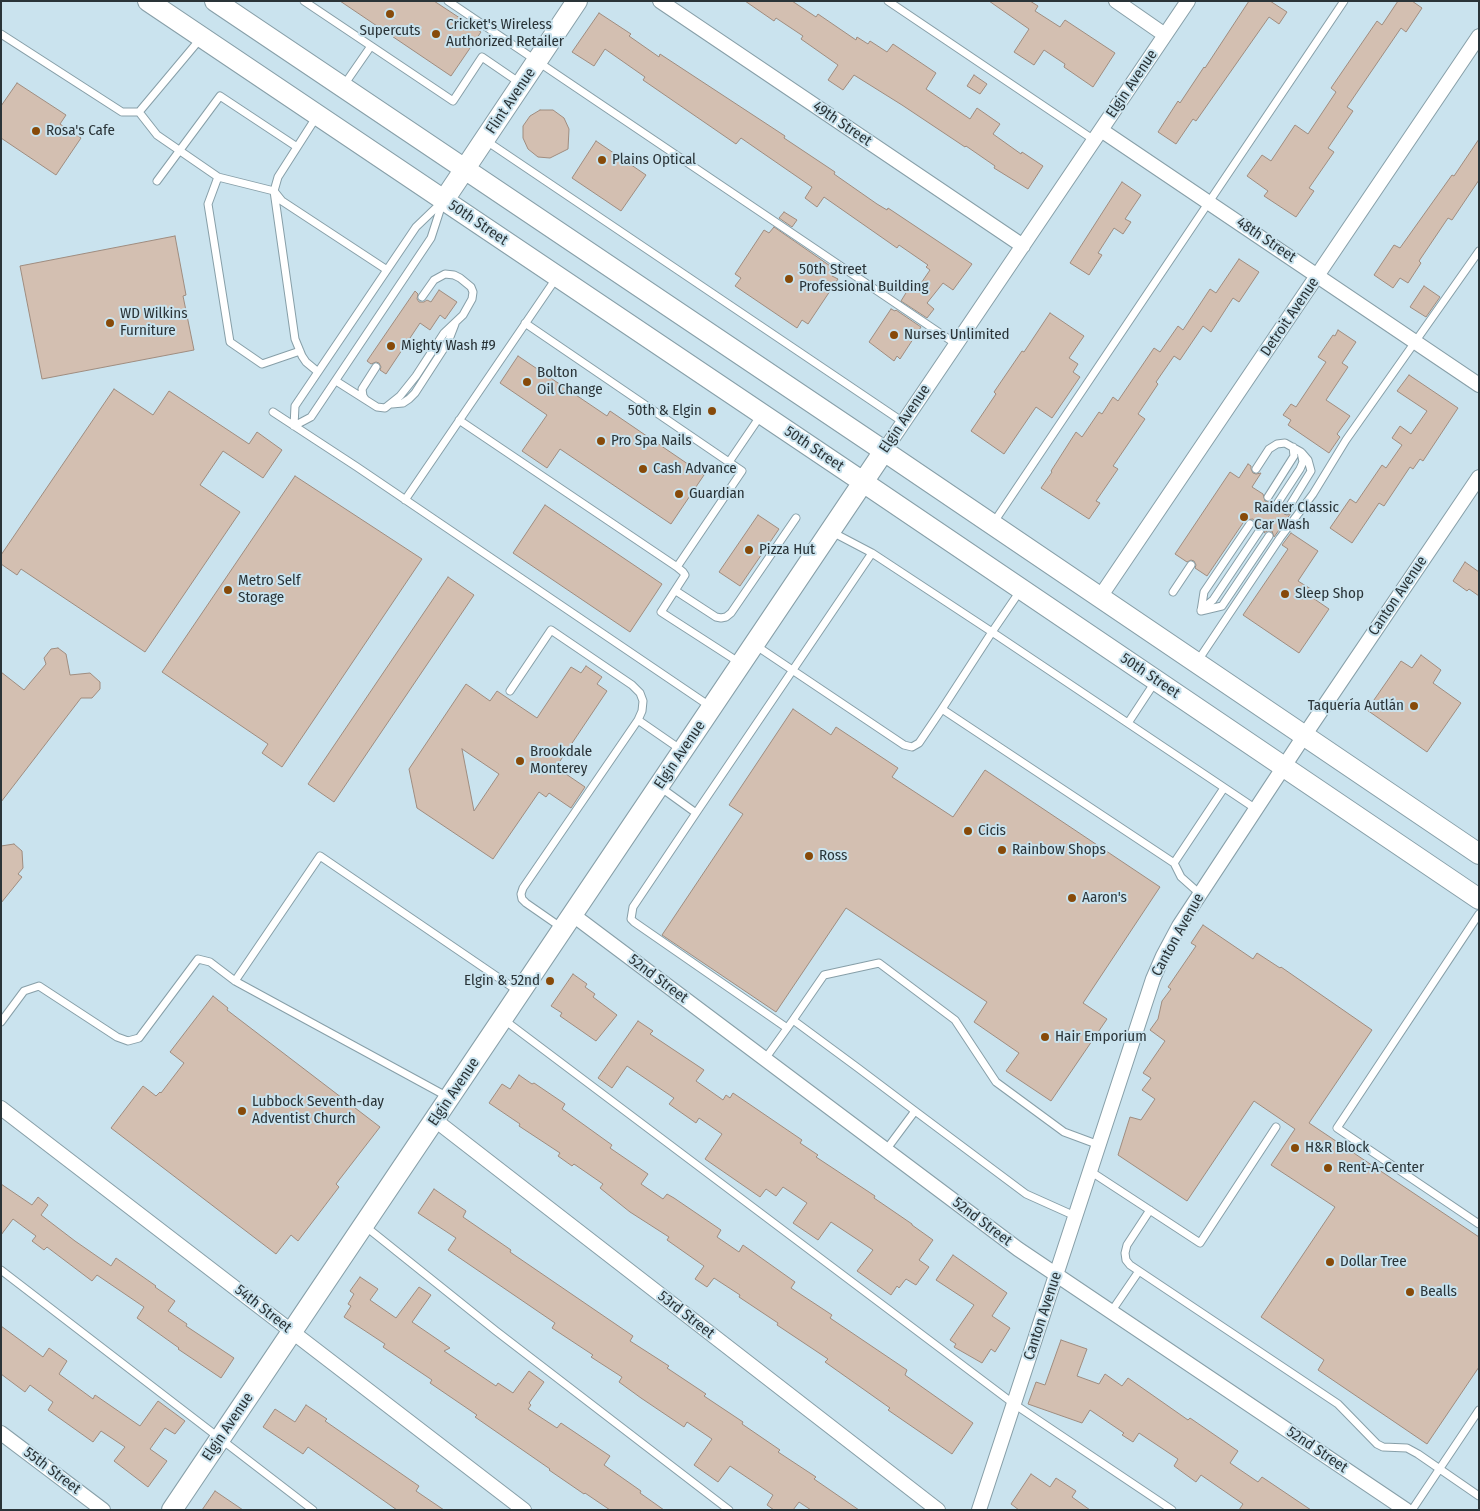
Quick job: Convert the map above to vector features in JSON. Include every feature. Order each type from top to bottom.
[{"type":"main road","name":"50th Street","points":[[148,1],[1479,899]]},
{"type":"main road","points":[[215,1],[1479,854]]},
{"type":"main road","name":"Flint Avenue","points":[[444,200],[578,1]]},
{"type":"main road","name":"Elgin Avenue","points":[[172,1510],[884,451]]},
{"type":"street","name":"49th Street","points":[[660,1],[1023,246]]},
{"type":"street","points":[[1116,1],[1165,35]]},
{"type":"street","name":"Elgin Avenue","points":[[884,451],[1188,1]]},
{"type":"street","name":"Detroit Avenue","points":[[1100,597],[1479,36]]},
{"type":"street","name":"48th Street","points":[[1098,135],[1209,202],[1479,385]]},
{"type":"street","name":"Canton Avenue","points":[[979,1510],[1153,979],[1163,956],[1175,933],[1284,766],[1479,477]]},
{"type":"street","name":"52nd Street","points":[[568,922],[765,1059],[1018,1249],[1406,1510]]},
{"type":"street","name":"54th Street","points":[[1,1108],[524,1510]]},
{"type":"street","name":"53rd Street","points":[[435,1120],[938,1510]]},
{"type":"street","name":"55th Street","points":[[1,1433],[103,1510]]},
{"type":"lane","points":[[304,1],[453,100],[482,57],[522,84]]},
{"type":"lane","points":[[448,1],[956,344]]},
{"type":"lane","points":[[888,1],[1098,135]]},
{"type":"lane","points":[[992,524],[1344,1]]},
{"type":"lane","points":[[1,34],[122,112],[138,112],[202,38]]},
{"type":"lane","points":[[343,88],[371,46]]},
{"type":"lane","points":[[157,181],[220,96],[297,147]]},
{"type":"lane","points":[[138,112],[157,135],[218,177],[274,192],[282,201],[387,270]]},
{"type":"lane","points":[[317,115],[278,177],[274,192],[295,339],[306,362],[318,372]]},
{"type":"lane","points":[[485,140],[903,422]]},
{"type":"lane","points":[[218,177],[208,204],[230,342],[262,364],[300,351]]},
{"type":"lane","points":[[294,426],[295,406],[416,227],[444,200]]},
{"type":"lane","points":[[294,426],[311,417],[431,238],[444,200]]},
{"type":"lane","points":[[1197,663],[1280,538],[1313,494],[1346,440],[1479,251]]},
{"type":"lane","points":[[336,381],[377,407],[385,408],[392,404],[407,388],[444,334],[463,315],[472,299],[473,292],[465,282],[454,275],[445,274],[434,280],[422,297]]},
{"type":"lane","points":[[405,500],[557,276]]},
{"type":"lane","points":[[525,323],[742,471],[677,567]]},
{"type":"lane","points":[[366,401],[362,389],[376,367]]},
{"type":"lane","points":[[273,412],[712,707]]},
{"type":"lane","points":[[729,462],[762,414]]},
{"type":"lane","points":[[459,420],[683,572],[685,575],[661,612],[741,664]]},
{"type":"lane","points":[[1256,469],[1270,449],[1277,444],[1285,443],[1293,446],[1308,460],[1311,471],[1287,510]]},
{"type":"lane","points":[[1268,497],[1294,456],[1293,446]]},
{"type":"lane","points":[[1277,504],[1300,469],[1303,462],[1301,452]]},
{"type":"lane","points":[[676,591],[716,617],[726,617],[731,613],[796,518]]},
{"type":"lane","points":[[1201,610],[1204,592],[1250,524]]},
{"type":"lane","points":[[1201,610],[1212,600],[1260,530]]},
{"type":"lane","points":[[829,531],[872,553],[1256,809]]},
{"type":"lane","points":[[1201,610],[1222,606],[1269,536]]},
{"type":"lane","points":[[787,1028],[634,922],[631,919],[633,907],[872,553]]},
{"type":"lane","points":[[1173,592],[1191,565]]},
{"type":"lane","points":[[754,644],[904,745],[912,747],[919,743],[1021,589]]},
{"type":"lane","points":[[510,691],[551,630],[632,685],[640,692],[643,701],[642,711],[638,720],[523,888],[521,894],[522,899],[526,903],[568,922]]},
{"type":"lane","points":[[1128,723],[1156,680]]},
{"type":"lane","points":[[942,709],[1174,862],[1181,877],[1200,894]]},
{"type":"lane","points":[[638,720],[683,751]]},
{"type":"lane","points":[[659,786],[696,813]]},
{"type":"lane","points":[[1174,862],[1224,788]]},
{"type":"lane","points":[[235,981],[320,856],[521,992]]},
{"type":"lane","points":[[1479,914],[1337,1128],[1479,1224]]},
{"type":"lane","points":[[1,1022],[24,991],[39,986],[117,1037],[128,1041],[139,1038],[198,959],[210,962],[235,981],[450,1098]]},
{"type":"lane","points":[[765,1059],[824,975],[879,963],[955,1020],[996,1082],[1064,1132],[1099,1145]]},
{"type":"lane","points":[[503,1019],[1014,1404],[1172,1510]]},
{"type":"lane","points":[[793,1020],[1026,1194],[1075,1216]]},
{"type":"lane","points":[[886,1150],[915,1111]]},
{"type":"lane","points":[[1090,1171],[1200,1243],[1276,1127]]},
{"type":"lane","points":[[1150,1210],[1127,1244],[1126,1260],[1139,1271],[1338,1404],[1377,1444],[1383,1447],[1407,1448],[1479,1496]]},
{"type":"lane","points":[[364,1225],[496,1331],[729,1510]]},
{"type":"lane","points":[[1,1270],[313,1510]]},
{"type":"lane","points":[[1111,1312],[1139,1271]]},
{"type":"lane","points":[[1412,1510],[1479,1410]]},
{"type":"building","points":[[340,1],[434,1],[481,32],[451,76]]},
{"type":"building","points":[[745,1],[792,1],[816,17],[818,14],[856,40],[857,37],[868,44],[870,41],[887,52],[893,44],[936,73],[926,89],[970,119],[977,108],[1000,124],[993,134],[1021,154],[1022,152],[1043,166],[1028,189],[994,168],[995,166],[966,146],[854,75],[843,90],[828,80],[838,65],[801,39],[803,36],[776,18],[774,21]]},
{"type":"building","points":[[989,1],[1030,1],[1038,6],[1035,11],[1060,27],[1065,20],[1115,53],[1093,87],[1064,67],[1065,64],[1044,50],[1034,65],[1014,52],[1029,29]]},
{"type":"building","points":[[1249,1],[1270,1],[1287,12],[1279,24],[1269,17],[1196,121],[1193,119],[1176,144],[1158,132],[1178,101],[1180,103],[1205,68]]},
{"type":"building","points":[[1398,1],[1412,1],[1422,8],[1406,32],[1401,28],[1347,107],[1353,111],[1328,148],[1334,152],[1309,188],[1314,191],[1296,217],[1264,196],[1268,191],[1247,176],[1262,155],[1271,161],[1295,125],[1308,134],[1336,92],[1331,88],[1377,21],[1382,25]]},
{"type":"building","points":[[599,13],[631,34],[629,36],[659,57],[660,54],[785,136],[784,138],[835,172],[834,174],[877,204],[887,210],[888,208],[972,264],[953,290],[943,283],[927,303],[934,309],[927,318],[901,301],[909,288],[915,292],[930,270],[926,267],[928,265],[899,245],[897,248],[824,197],[817,207],[805,198],[812,187],[741,138],[736,144],[643,80],[645,77],[605,49],[594,66],[572,52]]},
{"type":"building","points":[[974,75],[987,84],[980,94],[967,86]]},
{"type":"building","name":"Rosa's Cafe","points":[[17,83],[66,115],[60,124],[81,138],[56,175],[1,138],[1,106]]},
{"type":"building","points":[[540,110],[553,110],[564,118],[569,129],[568,149],[550,158],[538,157],[528,149],[523,138],[523,126],[530,116]]},
{"type":"building","points":[[1479,139],[1479,180],[1452,220],[1448,218],[1419,261],[1421,263],[1408,283],[1400,278],[1393,288],[1374,275],[1394,245],[1400,248]]},
{"type":"building","points":[[596,141],[646,175],[621,211],[572,178]]},
{"type":"building","points":[[1122,182],[1141,195],[1125,219],[1131,222],[1123,234],[1114,228],[1098,253],[1102,255],[1089,275],[1070,263]]},
{"type":"building","points":[[784,212],[797,220],[792,227],[779,218]]},
{"type":"building","name":"50th Street Professional Building","points":[[774,227],[836,270],[832,276],[838,279],[808,324],[802,320],[797,328],[735,286],[741,278],[735,274],[764,230],[769,233]]},
{"type":"building","name":"WD Wilkins Furniture","points":[[175,236],[186,295],[183,296],[194,350],[42,379],[20,266]]},
{"type":"building","points":[[1239,259],[1259,272],[1239,302],[1233,298],[1211,332],[1203,326],[1180,360],[1174,356],[1156,382],[1158,384],[1138,414],[1145,419],[1113,466],[1118,469],[1096,501],[1100,503],[1089,519],[1041,488],[1076,432],[1082,437],[1099,412],[1102,414],[1113,397],[1118,401],[1154,348],[1160,352],[1178,326],[1183,330],[1210,289],[1216,293]]},
{"type":"building","points":[[1424,286],[1440,297],[1426,317],[1410,307]]},
{"type":"building","name":"Mighty Wash #9","points":[[439,290],[457,302],[445,319],[440,315],[430,330],[420,323],[386,374],[380,370],[379,363],[371,364],[367,361],[415,291],[418,294],[417,299],[419,302],[427,300],[431,302]]},
{"type":"building","name":"Nurses Unlimited","points":[[891,309],[896,310],[921,327],[900,359],[897,356],[894,361],[869,342]]},
{"type":"building","points":[[1050,313],[1084,336],[1069,358],[1078,364],[1073,372],[1080,377],[1052,418],[1036,407],[1004,454],[971,431],[996,394],[994,392]]},
{"type":"building","points":[[1338,330],[1356,342],[1342,363],[1348,367],[1326,400],[1350,416],[1337,434],[1340,437],[1329,453],[1288,425],[1291,420],[1283,415],[1291,404],[1296,407],[1326,362],[1318,357]]},
{"type":"building","points":[[518,356],[607,416],[610,411],[704,475],[671,524],[560,449],[547,468],[522,451],[547,415],[500,383]]},
{"type":"building","points":[[1409,375],[1458,408],[1423,461],[1420,459],[1413,469],[1410,467],[1384,506],[1379,503],[1352,543],[1330,528],[1350,499],[1356,503],[1382,465],[1386,468],[1402,445],[1392,438],[1400,426],[1411,434],[1427,411],[1397,391]]},
{"type":"building","points":[[114,389],[153,415],[169,391],[249,444],[257,432],[282,450],[263,478],[223,451],[200,485],[240,512],[145,652],[21,569],[17,575],[1,564],[1,555]]},
{"type":"building","name":"Raider Classic Car Wash","points":[[1248,464],[1251,466],[1253,473],[1261,473],[1252,487],[1263,494],[1265,501],[1273,501],[1274,508],[1282,507],[1284,514],[1291,513],[1274,537],[1272,531],[1264,533],[1265,528],[1263,525],[1255,527],[1253,519],[1245,520],[1207,576],[1195,568],[1194,561],[1187,562],[1175,554],[1230,472],[1239,478]]},
{"type":"building","points":[[295,476],[422,559],[282,767],[262,753],[268,744],[162,672]]},
{"type":"building","points":[[545,505],[662,584],[630,632],[513,553]]},
{"type":"building","name":"Pizza Hut","points":[[758,515],[779,529],[740,586],[719,572]]},
{"type":"building","name":"Sleep Shop","points":[[1291,533],[1318,551],[1298,581],[1314,591],[1310,596],[1329,609],[1299,653],[1243,615],[1288,549],[1282,545]]},
{"type":"building","points":[[1465,562],[1479,572],[1479,596],[1469,589],[1467,591],[1453,581]]},
{"type":"building","points":[[448,577],[474,595],[334,802],[308,784]]},
{"type":"building","points":[[58,648],[66,654],[70,675],[90,673],[100,682],[100,689],[92,698],[81,698],[1,802],[1,672],[24,690],[46,664],[44,658],[51,649]]},
{"type":"building","name":"Taquería Autlán","points":[[1421,655],[1441,670],[1433,683],[1461,703],[1427,752],[1367,710],[1401,661],[1412,668]]},
{"type":"building","name":"Brookdale Monterey","points":[[586,666],[602,677],[597,684],[607,691],[558,764],[565,769],[563,772],[585,787],[571,808],[549,793],[546,797],[539,792],[493,859],[417,808],[409,769],[466,684],[490,701],[497,691],[537,718],[571,667],[581,673]],"holes":[[[462,749],[499,774],[474,811]]]},
{"type":"building","points":[[793,709],[831,735],[836,727],[898,768],[892,777],[953,817],[985,770],[1160,887],[1083,1003],[1107,1019],[1051,1101],[1006,1071],[1019,1053],[974,1022],[987,1002],[846,908],[776,1012],[662,935],[743,814],[729,805]]},
{"type":"building","points":[[14,844],[22,851],[23,868],[18,874],[22,877],[1,903],[1,846]]},
{"type":"building","points":[[1203,925],[1253,959],[1257,953],[1281,967],[1372,1030],[1309,1123],[1479,1237],[1479,1367],[1427,1444],[1318,1370],[1324,1360],[1261,1317],[1335,1207],[1271,1165],[1295,1129],[1254,1101],[1187,1201],[1118,1155],[1130,1117],[1141,1120],[1155,1099],[1142,1090],[1151,1078],[1143,1073],[1165,1041],[1150,1030],[1158,1019],[1162,1001],[1171,989],[1168,987],[1196,946],[1191,943]]},
{"type":"building","points":[[573,974],[587,984],[585,987],[595,994],[593,997],[617,1015],[596,1041],[560,1016],[562,1013],[551,1006]]},
{"type":"building","name":"Lubbock Seventh-day Adventist Church","points":[[213,996],[228,1008],[227,1010],[380,1127],[336,1184],[339,1187],[298,1241],[291,1235],[276,1254],[111,1128],[143,1086],[156,1096],[161,1093],[184,1063],[170,1052]]},
{"type":"building","points":[[638,1021],[653,1031],[650,1034],[704,1070],[696,1081],[723,1100],[726,1095],[730,1098],[733,1093],[802,1140],[800,1143],[818,1155],[816,1157],[875,1196],[874,1198],[933,1240],[919,1260],[929,1267],[916,1285],[906,1279],[899,1288],[897,1286],[891,1295],[857,1271],[873,1250],[831,1222],[818,1240],[793,1223],[807,1203],[783,1187],[776,1196],[766,1189],[760,1197],[705,1159],[722,1134],[699,1118],[696,1123],[669,1104],[674,1098],[627,1066],[612,1088],[598,1078]]},
{"type":"building","points":[[519,1075],[565,1104],[562,1109],[612,1145],[610,1148],[648,1174],[641,1184],[663,1199],[667,1194],[674,1198],[721,1230],[717,1237],[739,1252],[743,1245],[795,1282],[791,1288],[832,1315],[830,1318],[907,1370],[905,1375],[973,1423],[952,1454],[888,1410],[890,1408],[825,1362],[828,1359],[777,1325],[778,1323],[739,1297],[740,1295],[714,1278],[707,1287],[695,1279],[704,1266],[667,1240],[669,1237],[630,1212],[600,1188],[603,1184],[574,1164],[572,1166],[558,1156],[560,1153],[519,1126],[520,1124],[489,1103],[502,1084],[510,1089]]},
{"type":"building","points":[[1,1184],[32,1205],[38,1197],[48,1205],[41,1215],[75,1241],[111,1266],[116,1258],[175,1301],[168,1311],[187,1324],[186,1326],[234,1358],[221,1378],[137,1318],[144,1307],[97,1275],[92,1281],[47,1247],[44,1250],[32,1241],[36,1236],[13,1219],[1,1235]]},
{"type":"building","points":[[434,1189],[466,1211],[463,1217],[511,1250],[510,1252],[633,1336],[630,1341],[669,1366],[667,1368],[706,1394],[704,1396],[743,1422],[742,1424],[780,1450],[778,1452],[816,1477],[814,1479],[859,1510],[811,1510],[799,1502],[793,1510],[774,1510],[767,1505],[773,1495],[730,1466],[718,1482],[694,1465],[712,1439],[687,1422],[684,1427],[641,1398],[619,1382],[622,1377],[552,1328],[555,1323],[448,1250],[456,1238],[418,1213]]},
{"type":"building","points":[[953,1255],[1007,1293],[992,1316],[1010,1328],[995,1352],[991,1349],[982,1363],[954,1347],[956,1344],[950,1340],[974,1305],[936,1280]]},
{"type":"building","points":[[360,1277],[378,1289],[370,1300],[396,1318],[419,1287],[431,1295],[412,1322],[450,1348],[444,1351],[496,1386],[498,1383],[513,1393],[529,1371],[544,1382],[529,1403],[531,1405],[528,1409],[557,1428],[561,1423],[610,1456],[604,1465],[664,1510],[610,1510],[549,1470],[475,1417],[477,1415],[430,1383],[432,1380],[383,1347],[385,1344],[344,1317],[351,1306],[348,1304],[354,1294],[350,1291]]},
{"type":"building","points":[[1,1326],[43,1357],[49,1348],[67,1361],[59,1374],[93,1399],[95,1395],[140,1426],[158,1401],[185,1421],[175,1434],[165,1428],[150,1449],[167,1461],[148,1487],[114,1461],[125,1447],[101,1431],[93,1442],[48,1410],[53,1402],[30,1385],[25,1392],[1,1374]]},
{"type":"building","points":[[1061,1340],[1087,1349],[1077,1376],[1099,1384],[1105,1374],[1122,1386],[1128,1378],[1188,1420],[1190,1418],[1238,1451],[1230,1463],[1258,1482],[1262,1477],[1311,1510],[1239,1510],[1243,1504],[1201,1475],[1196,1482],[1174,1466],[1178,1459],[1139,1433],[1133,1442],[1122,1435],[1124,1433],[1090,1410],[1082,1423],[1028,1404],[1036,1382],[1045,1385]]},
{"type":"building","points":[[306,1405],[327,1419],[325,1421],[419,1486],[416,1491],[444,1510],[397,1510],[308,1447],[303,1454],[263,1427],[275,1409],[295,1422]]},
{"type":"building","points":[[1031,1474],[1050,1487],[1056,1478],[1076,1491],[1072,1497],[1090,1510],[1019,1510],[1011,1504]]},
{"type":"building","points":[[215,1491],[243,1510],[202,1510]]},
{"type":"place","name":"Supercuts","points":[[390,14]]},
{"type":"place","name":"Cricket's Wireless Authorized Retailer","points":[[436,34]]},
{"type":"place","name":"Rosa's Cafe","points":[[36,131]]},
{"type":"place","name":"Plains Optical","points":[[602,160]]},
{"type":"place","name":"50th Street Professional Building","points":[[789,279]]},
{"type":"place","name":"WD Wilkins Furniture","points":[[110,323]]},
{"type":"place","name":"Nurses Unlimited","points":[[894,335]]},
{"type":"place","name":"Mighty Wash #9","points":[[391,346]]},
{"type":"place","name":"Bolton Oil Change","points":[[527,382]]},
{"type":"place","name":"50th & Elgin","points":[[712,411]]},
{"type":"place","name":"Pro Spa Nails","points":[[601,441]]},
{"type":"place","name":"Cash Advance","points":[[643,469]]},
{"type":"place","name":"Guardian","points":[[679,494]]},
{"type":"place","name":"Raider Classic Car Wash","points":[[1244,517]]},
{"type":"place","name":"Pizza Hut","points":[[749,550]]},
{"type":"place","name":"Metro Self Storage","points":[[228,590]]},
{"type":"place","name":"Sleep Shop","points":[[1285,594]]},
{"type":"place","name":"Taquería Autlán","points":[[1414,706]]},
{"type":"place","name":"Brookdale Monterey","points":[[520,761]]},
{"type":"place","name":"Cicis","points":[[968,831]]},
{"type":"place","name":"Rainbow Shops","points":[[1002,850]]},
{"type":"place","name":"Ross","points":[[809,856]]},
{"type":"place","name":"Aaron's","points":[[1072,898]]},
{"type":"place","name":"Elgin & 52nd","points":[[550,981]]},
{"type":"place","name":"Hair Emporium","points":[[1045,1037]]},
{"type":"place","name":"Lubbock Seventh-day Adventist Church","points":[[242,1111]]},
{"type":"place","name":"H&R Block","points":[[1295,1148]]},
{"type":"place","name":"Rent-A-Center","points":[[1328,1168]]},
{"type":"place","name":"Dollar Tree","points":[[1330,1262]]},
{"type":"place","name":"Bealls","points":[[1410,1292]]}]
